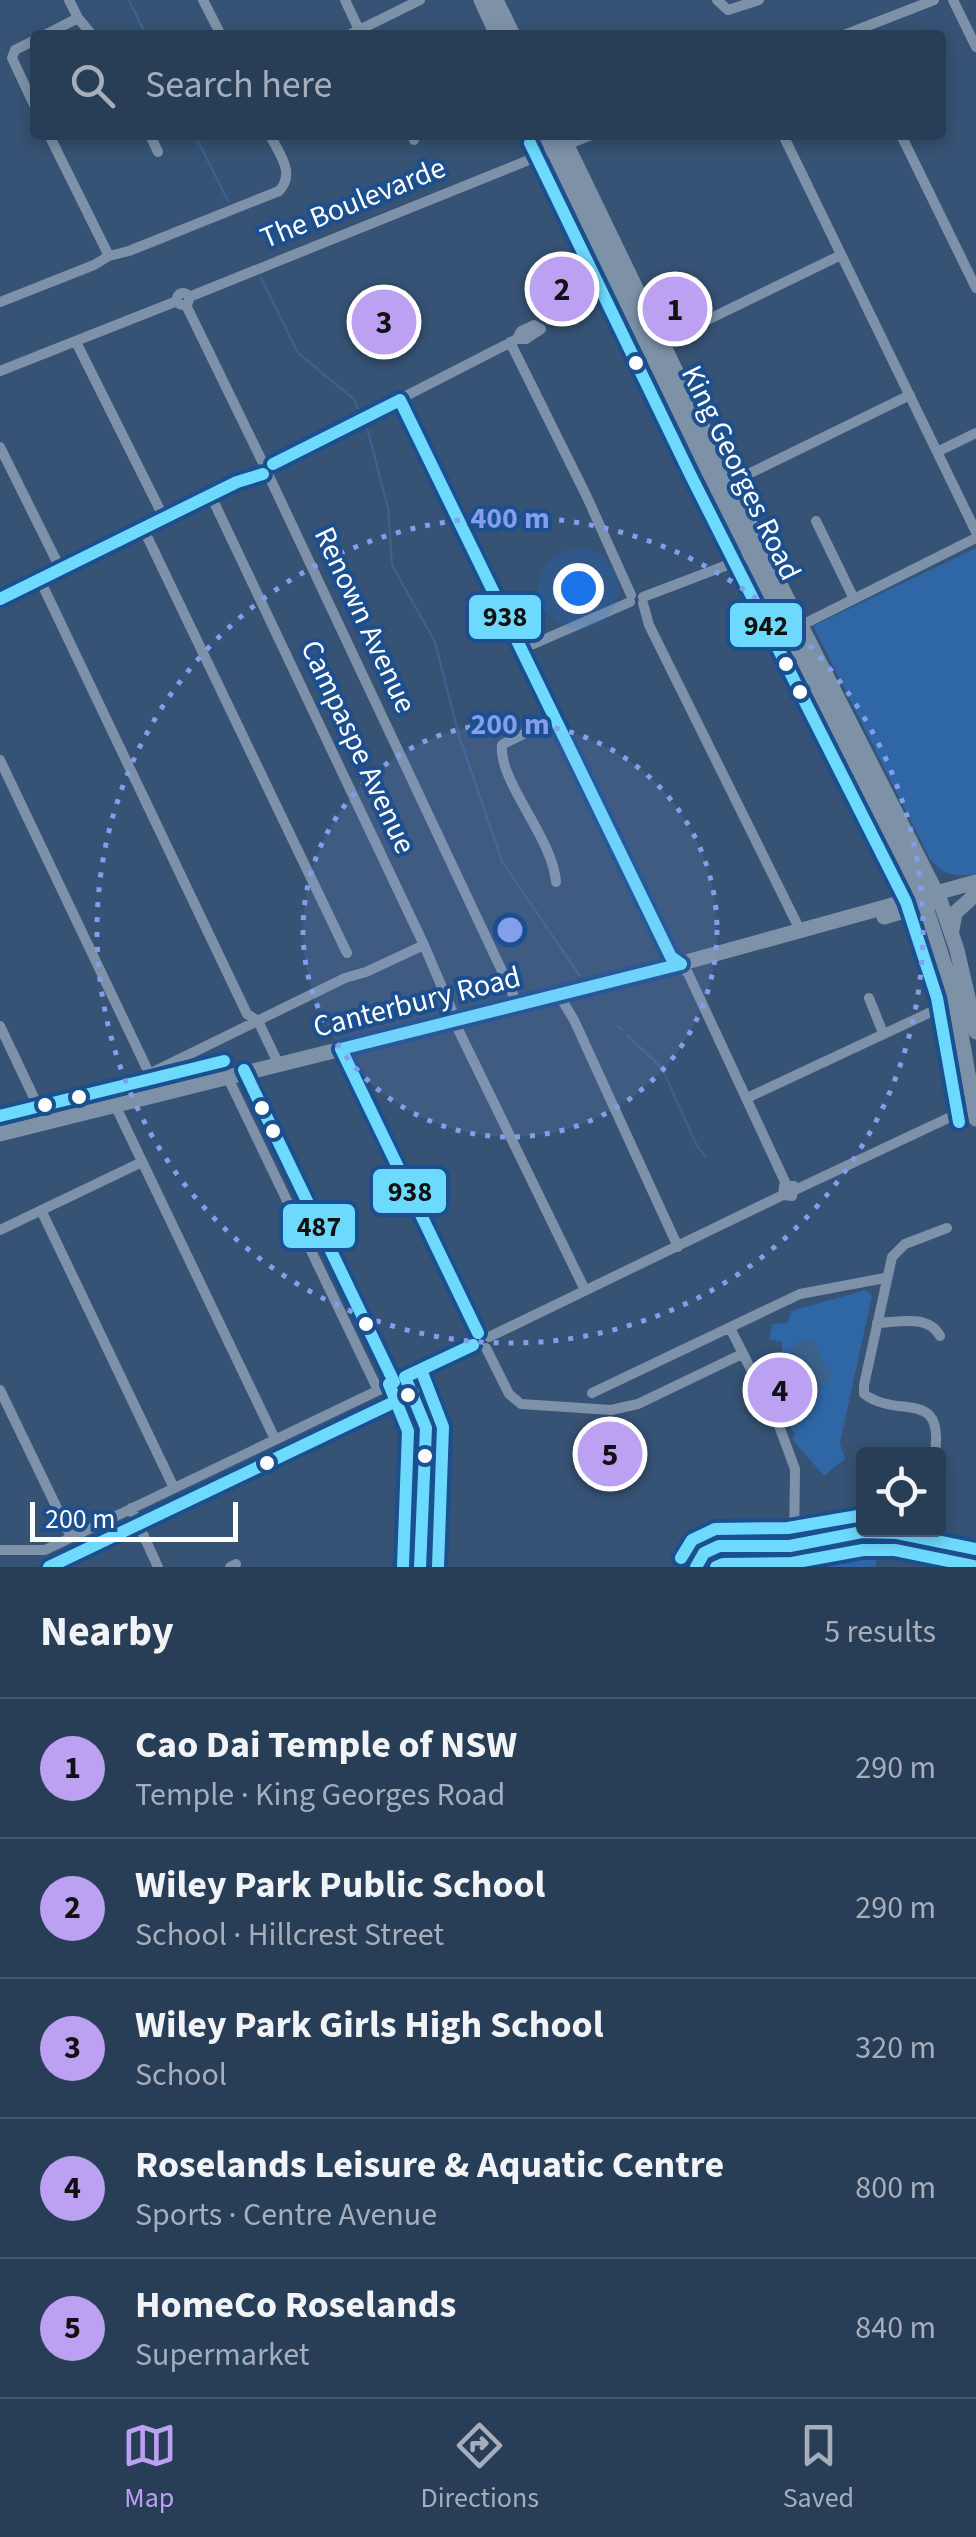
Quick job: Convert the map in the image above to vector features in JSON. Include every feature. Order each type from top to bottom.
[{"type":"highway","points":[[480,0],[495,30]]},
{"type":"highway","points":[[496,0],[511,30]]},
{"type":"highway","name":"King Georges Road","points":[[555,141],[724,486],[800,626],[910,856],[952,934],[976,1032]]},
{"type":"highway","name":"King Georges Road","points":[[724,486],[751,556],[910,856]]},
{"type":"highway","points":[[847,920],[902,887],[910,856],[944,878],[974,888],[955,913],[952,934]]},
{"type":"highway","name":"Canterbury Road","points":[[0,1134],[112,1100],[228,1078],[974,888]]},
{"type":"highway","name":"King Georges Road","points":[[931,898],[975,1113]]},
{"type":"highway","name":"Canterbury Road","points":[[847,920],[866,922],[931,898]]},
{"type":"highway","points":[[892,914],[921,924],[946,970]]},
{"type":"street","points":[[70,0],[88,30]]},
{"type":"street","points":[[203,0],[218,30]]},
{"type":"street","points":[[345,0],[356,30]]},
{"type":"street","points":[[363,30],[420,0]]},
{"type":"street","points":[[717,0],[725,10],[759,0]]},
{"type":"street","points":[[859,30],[934,0]]},
{"type":"street","points":[[952,0],[976,47]]},
{"type":"street","points":[[55,30],[78,18]]},
{"type":"street","points":[[30,42],[15,50],[12,58],[30,96]]},
{"type":"street","points":[[51,140],[109,256]]},
{"type":"street","points":[[152,140],[158,152]]},
{"type":"street","points":[[0,302],[276,193],[284,186],[287,170],[272,140]]},
{"type":"street","points":[[785,140],[976,535],[800,626]]},
{"type":"street","points":[[903,140],[976,288]]},
{"type":"street","name":"The Boulevarde","points":[[0,370],[184,301],[555,141]]},
{"type":"street","points":[[697,325],[841,255]]},
{"type":"street","name":"Renown Avenue","points":[[184,301],[518,1005]]},
{"type":"street","points":[[0,599],[211,496],[513,340],[627,580],[632,602],[649,625],[801,932]]},
{"type":"street","points":[[76,342],[164,518]]},
{"type":"street","points":[[724,486],[910,396]]},
{"type":"street","points":[[400,400],[671,957],[688,973],[788,1190]]},
{"type":"street","points":[[937,452],[976,434]]},
{"type":"street","points":[[0,448],[61,570]]},
{"type":"street","name":"Campaspe Avenue","points":[[211,496],[585,1290]]},
{"type":"street","points":[[816,520],[854,599]]},
{"type":"street","points":[[143,528],[347,953]]},
{"type":"street","points":[[522,649],[751,556]]},
{"type":"street","points":[[40,580],[247,1014],[258,1021],[279,1064]]},
{"type":"street","points":[[555,719],[506,742],[502,755],[554,865],[556,882]]},
{"type":"street","points":[[0,760],[150,1073]]},
{"type":"street","points":[[276,1439],[112,1100],[150,1073],[424,944]]},
{"type":"street","points":[[564,994],[678,1247]]},
{"type":"street","points":[[869,998],[884,1033]]},
{"type":"street","points":[[747,1098],[932,1011]]},
{"type":"street","points":[[0,1026],[46,1123]]},
{"type":"street","points":[[341,1049],[512,1398],[521,1404],[611,1410],[638,1404],[742,1354]]},
{"type":"street","points":[[228,1078],[378,1390]]},
{"type":"street","points":[[0,1550],[40,1551],[71,1538],[678,1247],[788,1190],[975,1113]]},
{"type":"street","points":[[0,1230],[142,1162]]},
{"type":"street","points":[[41,1210],[174,1488]]},
{"type":"street","points":[[936,1447],[935,1418],[924,1410],[872,1400],[864,1394],[884,1278],[897,1249],[947,1228]]},
{"type":"street","points":[[592,1394],[800,1294],[884,1278]]},
{"type":"street","points":[[877,1323],[924,1321],[934,1326],[940,1336]]},
{"type":"street","points":[[730,1328],[778,1423],[794,1468],[794,1546]]},
{"type":"street","points":[[406,1377],[426,1428],[420,1567]]},
{"type":"street","points":[[0,1390],[71,1538]]},
{"type":"street","points":[[131,1508],[158,1567]]},
{"type":"street","points":[[720,1567],[722,1554],[733,1546],[794,1546],[856,1533]]},
{"type":"street","points":[[923,1537],[976,1549]]},
{"type":"shaded area","points":[[976,548],[976,874],[956,875],[940,869],[930,859],[813,626]]},
{"type":"shaded area","points":[[866,1290],[872,1296],[840,1443],[845,1459],[824,1476],[792,1439],[795,1434],[777,1406],[773,1383],[782,1381],[782,1342],[769,1339],[772,1324],[788,1323],[791,1311]]},
{"type":"shaded area","points":[[815,1340],[824,1365],[833,1375],[818,1392],[796,1393],[791,1367],[793,1342]]},
{"type":"shaded area","points":[[856,1546],[879,1548],[875,1567],[739,1567],[739,1560],[800,1561]]},
{"type":"waterway","points":[[129,0],[144,30]]},
{"type":"waterway","points":[[198,140],[228,201]]},
{"type":"waterway","points":[[261,278],[298,353],[354,399],[358,408]]},
{"type":"waterway","points":[[367,428],[388,508],[392,565],[435,642],[459,736],[502,861],[579,975]]},
{"type":"waterway","points":[[618,1027],[622,1030]]},
{"type":"waterway","points":[[627,1035],[662,1068],[697,1146],[706,1157]]},
{"type":"transit line","name":"942","points":[[530,143],[691,476],[906,902],[937,998],[959,1122]]},
{"type":"transit line","name":"938","points":[[400,400],[671,957],[681,964]]},
{"type":"transit line","name":"938","points":[[273,464],[400,400]]},
{"type":"transit line","name":"938","points":[[0,599],[237,482],[263,474]]},
{"type":"transit line","name":"938","points":[[341,1049],[681,964]]},
{"type":"transit line","name":"938","points":[[341,1049],[478,1333]]},
{"type":"transit line","name":"487","points":[[0,1116],[224,1061]]},
{"type":"transit line","name":"487","points":[[244,1070],[394,1382]]},
{"type":"transit line","name":"938","points":[[405,1377],[473,1345]]},
{"type":"transit line","name":"487","points":[[421,1370],[443,1427],[438,1567]]},
{"type":"transit line","name":"938","points":[[405,1377],[426,1428],[420,1567]]},
{"type":"transit line","name":"942","points":[[389,1384],[408,1431],[403,1566]]},
{"type":"transit line","name":"942","points":[[49,1567],[413,1393]]},
{"type":"transit line","name":"487","points":[[681,1558],[692,1540],[715,1529],[788,1528],[856,1516]]},
{"type":"transit line","name":"938","points":[[696,1567],[704,1553],[719,1546],[790,1546],[862,1532],[897,1533],[976,1549]]},
{"type":"transit line","name":"942","points":[[716,1567],[792,1563],[863,1550],[895,1550],[973,1566]]},
{"type":"place","name":"Wiley Park Public School","points":[[562,289]]},
{"type":"place","name":"Cao Dai Temple of NSW","points":[[675,309]]},
{"type":"place","name":"Wiley Park Girls High School","points":[[384,322]]},
{"type":"place","name":"Roselands Leisure & Aquatic Centre","points":[[780,1390]]},
{"type":"place","name":"HomeCo Roselands","points":[[610,1454]]}]
